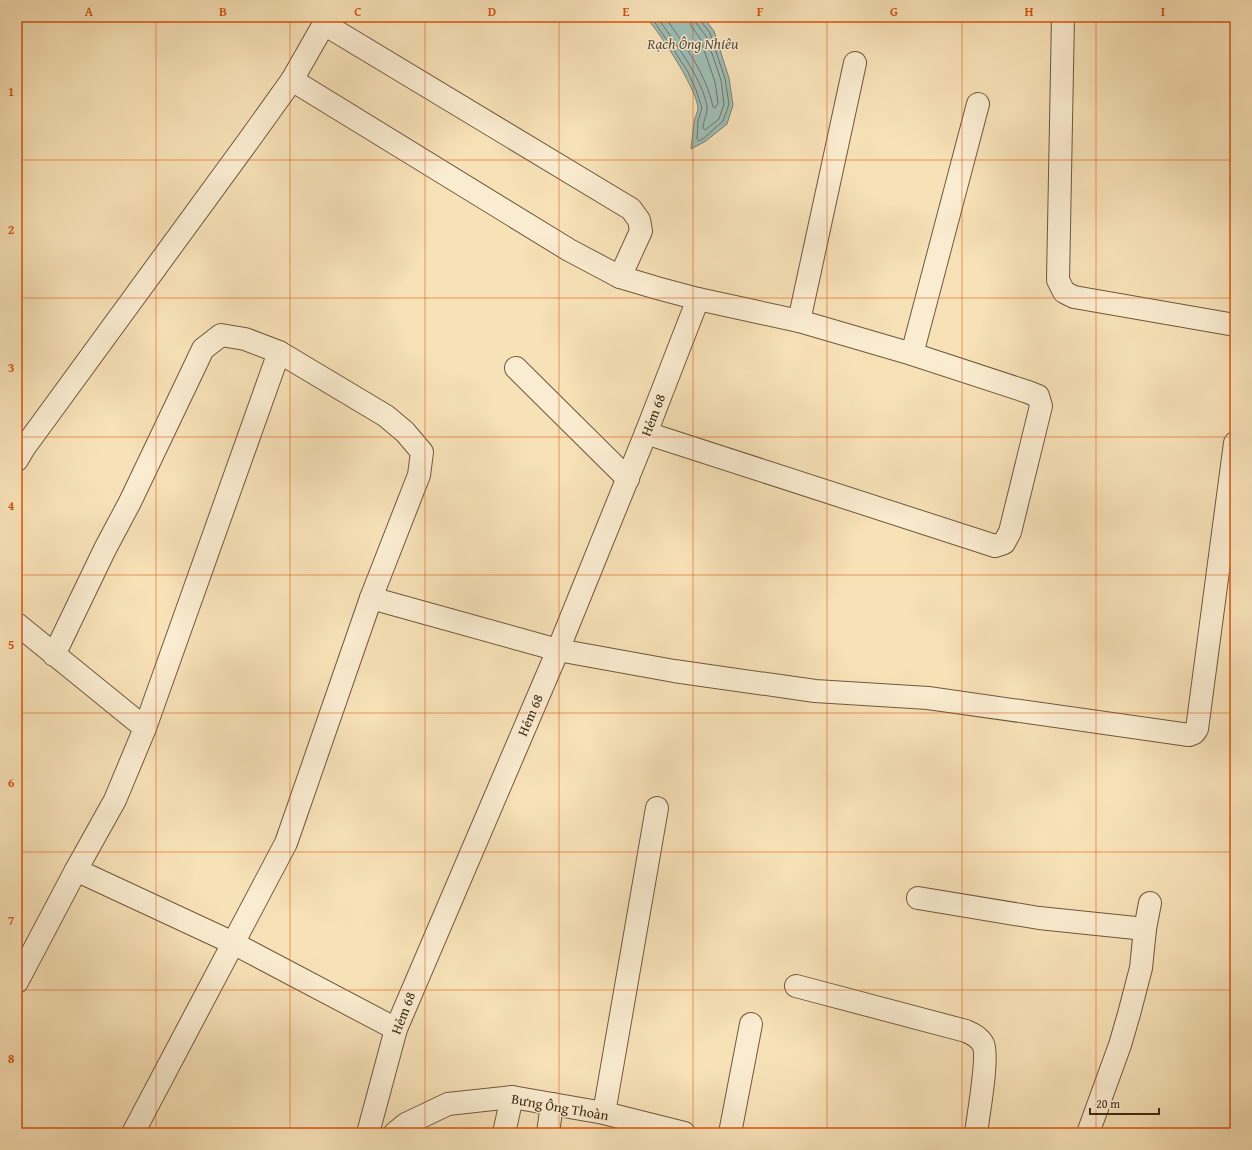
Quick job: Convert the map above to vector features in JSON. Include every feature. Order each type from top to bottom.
[{"type":"street","points":[[1063,17],[1058,280],[1064,292],[1074,297],[1235,325]]},
{"type":"street","points":[[17,460],[24,448],[292,80],[326,20],[631,209],[639,220],[641,232],[620,277]]},
{"type":"street","points":[[799,321],[855,62]]},
{"type":"street","points":[[292,80],[568,250],[620,277],[698,299],[799,321],[912,354],[1038,396],[1041,406],[1010,532],[1004,543],[995,546],[646,434]]},
{"type":"street","points":[[912,354],[978,104]]},
{"type":"street","name":"Hẻm 68","points":[[368,1133],[396,1028],[558,650],[646,434],[698,299]]},
{"type":"street","points":[[54,654],[105,549],[130,502],[203,349],[221,335],[245,339],[279,352],[386,416],[405,432],[422,452],[419,475],[371,598],[286,843],[133,1133]]},
{"type":"street","points":[[17,982],[115,800],[145,728],[279,352]]},
{"type":"street","points":[[516,368],[628,479]]},
{"type":"street","points":[[371,598],[558,650],[674,671],[816,691],[928,698],[1189,735],[1194,733],[1197,729],[1235,443]]},
{"type":"street","points":[[17,624],[145,728]]},
{"type":"street","points":[[612,1121],[657,808]]},
{"type":"street","points":[[76,870],[233,944],[396,1028]]},
{"type":"street","points":[[918,898],[1039,918],[1145,929]]},
{"type":"street","points":[[1088,1133],[1120,1045],[1129,1014],[1141,968],[1145,929],[1150,903]]},
{"type":"street","points":[[796,986],[966,1031],[976,1036],[983,1044],[986,1058],[976,1133]]},
{"type":"street","points":[[730,1133],[751,1024]]},
{"type":"street","points":[[504,1133],[512,1097]]},
{"type":"street","name":"Bưng Ông Thoàn","points":[[395,1133],[406,1124],[448,1104],[512,1097],[552,1104],[612,1121],[684,1133]]},
{"type":"street","points":[[548,1133],[552,1104]]},
{"type":"water","name":"Rạch Ông Nhiêu","points":[[646,17],[703,17],[714,31],[729,78],[733,105],[727,124],[706,141],[691,149],[694,122],[698,109],[695,97],[684,73],[660,35]]}]
